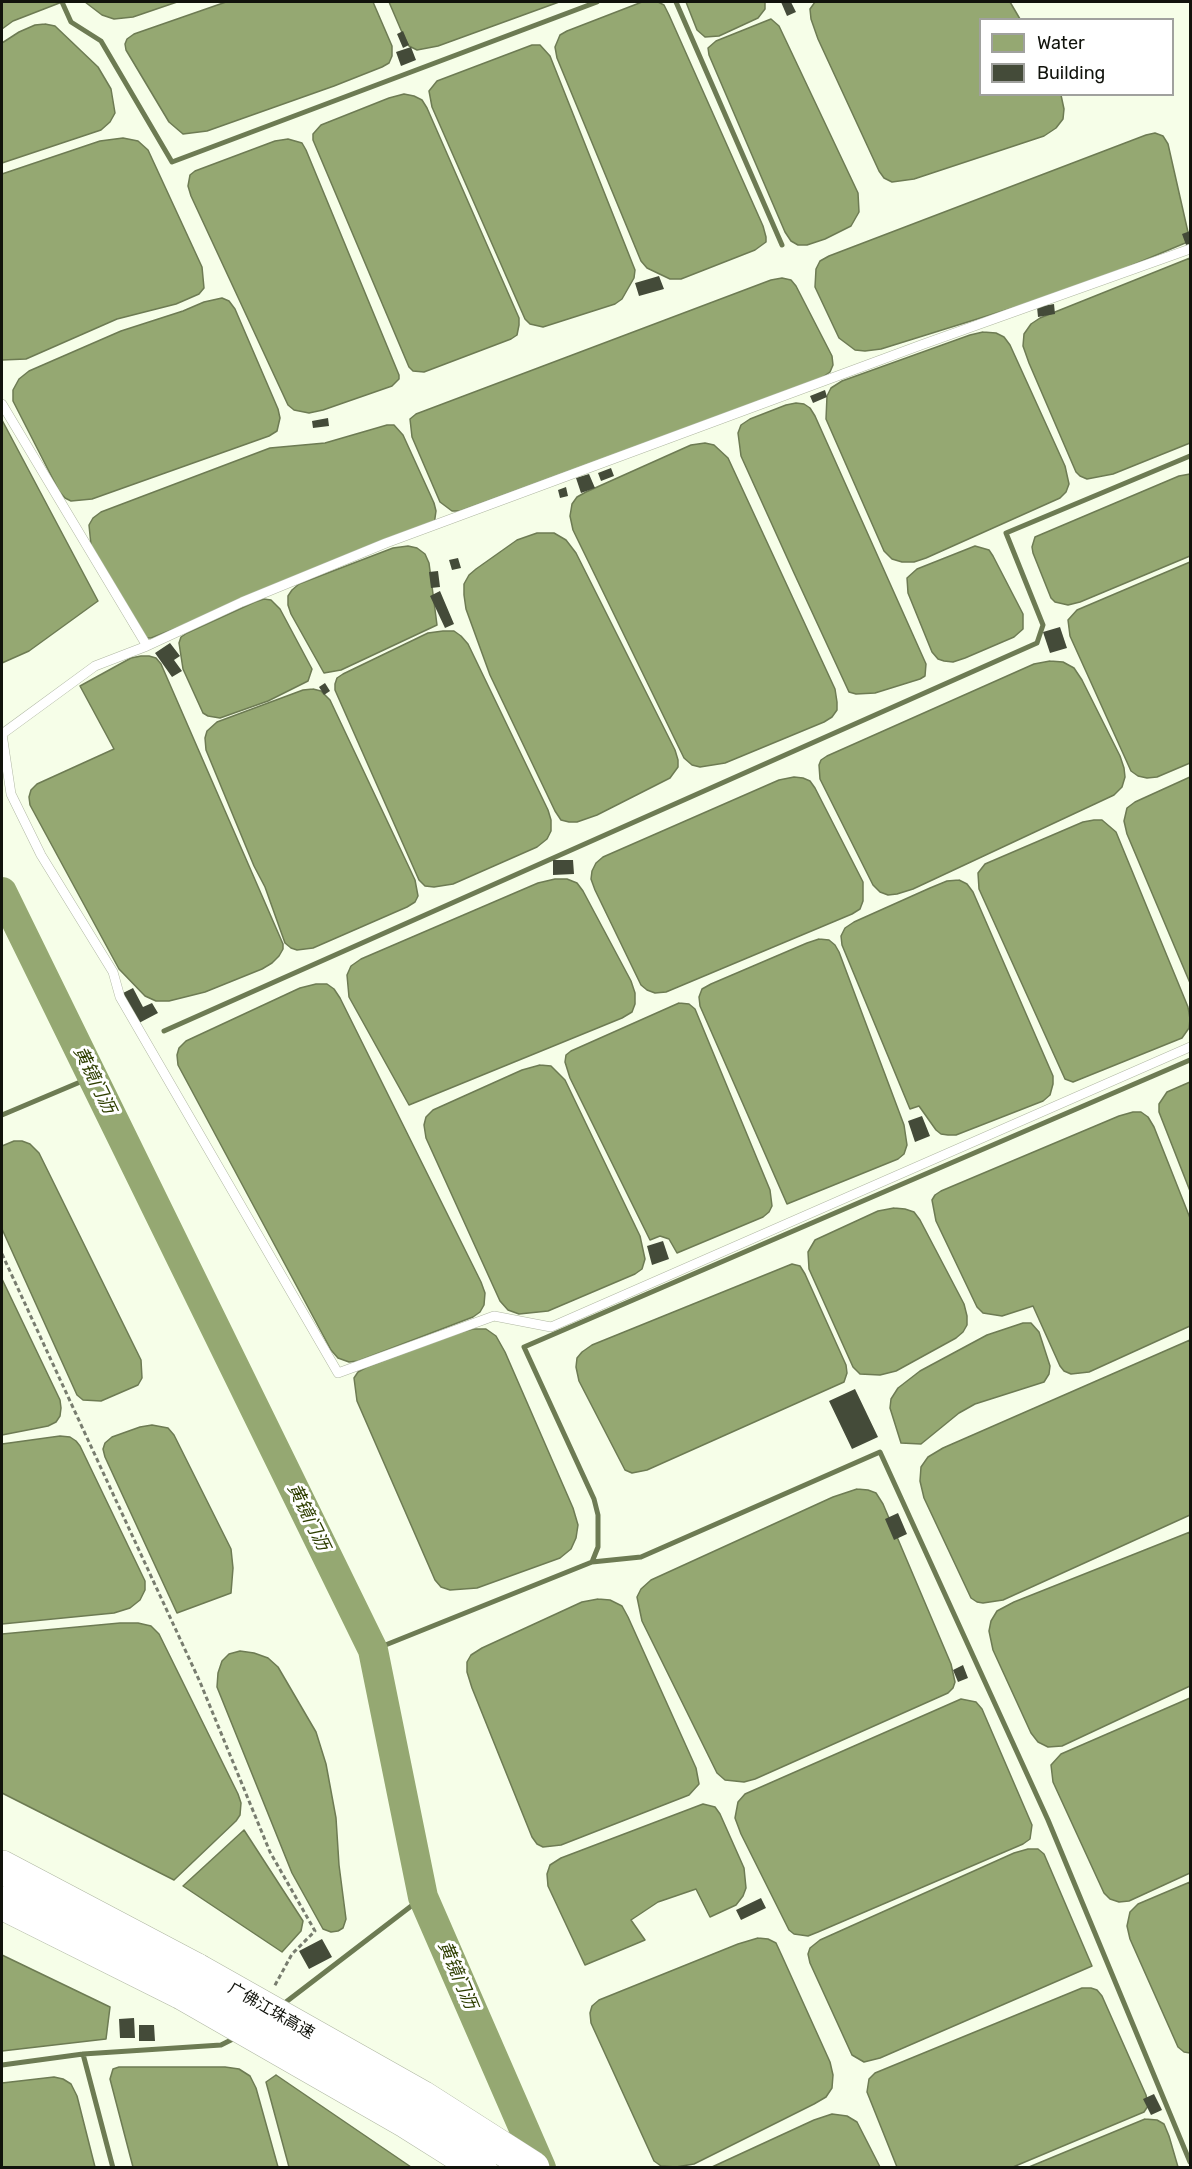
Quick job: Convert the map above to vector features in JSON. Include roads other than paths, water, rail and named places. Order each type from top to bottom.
[{"type":"highway","name":"广佛江珠高速","points":[[2,1867],[190,1981],[480,2168]]},
{"type":"highway","name":"广佛江珠高速","points":[[2,1903],[190,1981],[422,2097],[533,2168]]},
{"type":"lane","points":[[1191,249],[921,345],[386,543],[242,602],[147,646],[95,666],[2,734],[11,794],[41,855],[113,972],[120,997],[338,1373],[494,1316],[551,1327],[1191,1047]]},
{"type":"lane","points":[[2,404],[147,646]]},
{"type":"water","points":[[2,2],[62,2],[13,21],[2,29]]},
{"type":"water","points":[[85,2],[177,2],[133,17],[114,19],[102,15]]},
{"type":"water","points":[[226,2],[373,2],[392,46],[392,56],[389,63],[382,67],[334,86],[207,131],[183,134],[169,122],[126,50],[125,44],[127,39],[134,34]]},
{"type":"water","points":[[389,2],[559,2],[438,46],[417,50],[409,46]]},
{"type":"water","points":[[642,2],[658,2],[664,5],[766,237],[766,242],[755,250],[681,279],[670,279],[647,268],[641,261],[557,58],[555,47],[560,35],[567,31]]},
{"type":"water","points":[[686,2],[765,2],[765,9],[758,18],[719,36],[705,37],[697,30]]},
{"type":"water","points":[[815,2],[1010,2],[1019,18],[979,18],[979,96],[1061,96],[1063,119],[1056,128],[1044,136],[914,179],[892,182],[884,178],[879,171],[818,39],[810,9]]},
{"type":"water","points":[[771,19],[779,26],[858,193],[859,212],[851,226],[807,245],[798,245],[791,241],[785,232],[709,55],[708,48],[716,41]]},
{"type":"water","points":[[35,25],[55,26],[98,67],[111,89],[115,113],[110,122],[101,130],[2,163],[2,43],[19,32]]},
{"type":"water","points":[[532,45],[540,45],[550,56],[635,270],[634,278],[622,299],[615,304],[543,327],[530,324],[525,319],[432,107],[429,91],[437,81]]},
{"type":"water","points":[[404,94],[422,100],[427,108],[519,318],[517,335],[511,339],[424,372],[413,371],[409,367],[313,140],[313,134],[321,125]]},
{"type":"water","points":[[1155,133],[1163,136],[1168,144],[1190,241],[1080,287],[881,349],[855,350],[839,338],[815,287],[816,269],[820,261]]},
{"type":"water","points":[[123,138],[138,141],[148,150],[202,267],[204,288],[199,294],[176,304],[117,319],[26,359],[2,360],[2,174],[100,141]]},
{"type":"water","points":[[288,139],[302,143],[306,150],[399,375],[399,379],[392,386],[309,413],[294,410],[288,405],[188,186],[190,175],[195,171],[275,141]]},
{"type":"water","points":[[1190,258],[1190,443],[1113,474],[1087,479],[1080,476],[1076,472],[1029,363],[1023,346],[1024,334],[1031,324],[1040,318]]},
{"type":"water","points":[[782,278],[791,280],[796,286],[832,356],[833,365],[830,372],[820,379],[460,511],[452,511],[440,502],[412,437],[410,419],[416,414],[771,280]]},
{"type":"water","points":[[222,298],[229,301],[235,309],[278,409],[280,418],[277,431],[269,436],[92,499],[71,501],[65,498],[59,491],[13,401],[13,390],[19,379],[29,371],[121,331]]},
{"type":"water","points":[[983,332],[996,333],[1004,337],[1010,345],[1065,466],[1069,484],[1066,492],[1060,498],[926,558],[914,562],[892,559],[884,551],[826,419],[827,396],[831,388],[842,381]]},
{"type":"water","points":[[796,403],[810,408],[815,416],[926,664],[925,676],[920,679],[875,693],[849,692],[741,456],[738,433],[741,425],[750,419]]},
{"type":"water","points":[[2,420],[98,601],[29,651],[2,663]]},
{"type":"water","points":[[394,425],[403,435],[434,503],[436,511],[434,525],[428,530],[151,638],[143,638],[132,629],[91,545],[89,525],[93,518],[101,512],[270,448],[325,443]]},
{"type":"water","points":[[705,443],[714,445],[728,458],[835,689],[837,710],[824,722],[725,763],[700,767],[692,765],[684,758],[573,530],[570,516],[572,504],[577,497],[586,492],[691,445]]},
{"type":"water","points":[[1190,474],[1190,556],[1080,602],[1068,605],[1055,602],[1051,598],[1033,553],[1035,537],[1179,476]]},
{"type":"water","points":[[537,533],[554,533],[566,540],[576,553],[678,760],[678,767],[670,778],[597,815],[577,822],[561,820],[555,811],[490,675],[466,609],[464,595],[464,584],[476,569],[517,540]]},
{"type":"water","points":[[408,546],[417,548],[425,554],[429,563],[437,625],[341,670],[324,673],[291,614],[288,596],[299,584],[393,548]]},
{"type":"water","points":[[975,546],[989,550],[993,556],[1023,614],[1023,629],[1014,637],[965,658],[953,662],[944,661],[938,659],[932,652],[908,593],[907,578],[917,569]]},
{"type":"water","points":[[1190,562],[1190,763],[1157,777],[1147,778],[1131,771],[1070,636],[1068,620],[1077,610]]},
{"type":"water","points":[[264,599],[271,600],[280,609],[312,669],[308,681],[268,701],[220,718],[208,716],[203,713],[183,669],[179,643],[181,637]]},
{"type":"water","points":[[454,631],[468,644],[548,810],[551,831],[547,839],[537,847],[453,884],[434,887],[425,886],[419,880],[335,690],[335,684],[337,678],[343,674],[428,633]]},
{"type":"water","points":[[141,656],[156,658],[161,664],[283,944],[279,956],[262,969],[205,992],[169,1001],[156,1001],[145,996],[119,969],[30,805],[29,797],[31,790],[37,784],[114,749],[80,686],[131,658]]},
{"type":"water","points":[[1050,661],[1063,662],[1074,668],[1082,680],[1120,756],[1125,777],[1122,787],[1114,795],[913,889],[888,895],[880,892],[873,885],[820,779],[821,760],[1034,664]]},
{"type":"water","points":[[303,690],[321,691],[330,700],[415,880],[418,896],[415,902],[407,907],[313,948],[297,950],[285,943],[265,887],[206,750],[205,738],[207,731],[217,722]]},
{"type":"water","points":[[794,777],[810,781],[815,788],[863,882],[863,901],[860,909],[666,992],[655,993],[647,990],[641,985],[595,890],[591,879],[596,863],[603,857],[779,780]]},
{"type":"water","points":[[1190,777],[1190,983],[1127,834],[1124,821],[1127,808],[1135,802]]},
{"type":"water","points":[[1102,820],[1116,832],[1188,1007],[1190,1019],[1189,1028],[1182,1038],[1073,1082],[1065,1079],[979,889],[978,873],[985,864],[1083,822]]},
{"type":"water","points":[[567,879],[577,883],[583,891],[631,981],[635,993],[632,1012],[409,1105],[349,997],[347,975],[351,966],[361,959],[538,883]]},
{"type":"water","points":[[959,880],[967,884],[973,892],[1053,1076],[1053,1084],[1050,1095],[1043,1101],[956,1135],[948,1135],[936,1130],[919,1106],[910,1109],[842,945],[841,936],[845,928],[854,922],[947,881]]},
{"type":"water","points":[[819,939],[829,940],[839,952],[904,1125],[907,1145],[904,1154],[898,1159],[787,1204],[700,1006],[699,997],[702,989],[711,984]]},
{"type":"water","points":[[327,984],[340,998],[485,1293],[484,1305],[473,1317],[358,1361],[349,1362],[338,1358],[331,1350],[178,1065],[177,1055],[179,1048],[186,1041],[300,988]]},
{"type":"water","points":[[679,1003],[689,1004],[695,1009],[770,1190],[772,1206],[763,1217],[677,1253],[669,1239],[660,1236],[650,1240],[570,1078],[565,1062],[566,1055],[571,1051]]},
{"type":"water","points":[[540,1065],[551,1066],[565,1080],[640,1236],[645,1259],[642,1269],[635,1274],[548,1311],[519,1314],[508,1310],[500,1301],[426,1138],[424,1125],[426,1117],[433,1110],[522,1070]]},
{"type":"water","points":[[1190,1082],[1190,1191],[1159,1112],[1159,1104],[1167,1092]]},
{"type":"water","points":[[1133,1112],[1141,1112],[1148,1117],[1154,1127],[1190,1218],[1190,1326],[1089,1372],[1071,1374],[1060,1366],[1033,1306],[1002,1316],[983,1313],[977,1307],[936,1221],[932,1200],[941,1191]]},
{"type":"water","points":[[14,1141],[30,1144],[39,1153],[141,1360],[142,1378],[138,1385],[101,1401],[83,1400],[77,1395],[2,1229],[2,1146]]},
{"type":"water","points":[[894,1208],[914,1212],[920,1220],[964,1304],[967,1325],[956,1338],[896,1371],[880,1375],[860,1374],[853,1367],[809,1269],[808,1252],[815,1240],[878,1211]]},
{"type":"water","points":[[792,1264],[800,1266],[805,1274],[846,1365],[847,1373],[844,1382],[647,1470],[632,1473],[625,1470],[579,1381],[577,1358],[592,1345]]},
{"type":"water","points":[[2,1279],[60,1400],[61,1408],[56,1422],[48,1426],[2,1435]]},
{"type":"water","points":[[1023,1323],[1031,1323],[1039,1332],[1050,1366],[1049,1374],[1044,1382],[975,1404],[959,1413],[921,1444],[901,1443],[890,1408],[891,1399],[898,1388],[920,1371],[987,1335]]},
{"type":"water","points":[[473,1329],[486,1329],[496,1336],[505,1352],[573,1508],[578,1525],[571,1549],[560,1558],[477,1588],[450,1590],[441,1587],[435,1580],[357,1401],[354,1378],[358,1372],[367,1367]]},
{"type":"water","points":[[1190,1340],[1190,1515],[1003,1600],[983,1603],[971,1598],[924,1498],[920,1481],[921,1467],[928,1457],[943,1448]]},
{"type":"water","points":[[152,1425],[168,1428],[174,1435],[231,1549],[233,1568],[231,1593],[177,1613],[103,1449],[105,1443],[112,1437]]},
{"type":"water","points":[[60,1436],[70,1437],[80,1446],[145,1581],[145,1590],[140,1600],[130,1608],[114,1613],[2,1624],[2,1444]]},
{"type":"water","points":[[857,1489],[876,1493],[883,1504],[951,1664],[955,1682],[953,1688],[948,1693],[755,1779],[744,1782],[725,1780],[717,1773],[642,1621],[637,1597],[641,1589],[651,1580],[833,1497]]},
{"type":"water","points":[[1190,1532],[1190,1686],[1062,1746],[1048,1747],[1038,1742],[1031,1733],[993,1650],[989,1631],[991,1621],[997,1611],[1014,1602]]},
{"type":"water","points":[[598,1599],[610,1600],[622,1606],[696,1768],[699,1784],[689,1795],[561,1845],[543,1847],[537,1844],[532,1837],[472,1688],[467,1672],[467,1662],[471,1655],[482,1648],[582,1602]]},
{"type":"water","points":[[120,1623],[151,1626],[159,1634],[241,1803],[240,1815],[236,1821],[174,1880],[2,1793],[2,1634]]},
{"type":"water","points":[[240,1651],[268,1658],[278,1667],[316,1732],[326,1764],[336,1818],[346,1919],[343,1928],[338,1931],[331,1932],[323,1929],[292,1873],[217,1687],[222,1661],[229,1654]]},
{"type":"water","points":[[1190,1698],[1190,1873],[1129,1901],[1119,1902],[1110,1899],[1104,1893],[1053,1782],[1051,1765],[1061,1754]]},
{"type":"water","points":[[961,1699],[976,1702],[982,1709],[1032,1825],[1030,1839],[818,1932],[808,1936],[794,1934],[789,1930],[741,1834],[735,1818],[738,1802],[745,1794]]},
{"type":"water","points":[[703,1804],[715,1807],[720,1814],[744,1868],[746,1888],[743,1896],[736,1905],[710,1917],[696,1889],[658,1902],[631,1920],[645,1940],[585,1965],[548,1886],[547,1874],[550,1865],[561,1858]]},
{"type":"water","points":[[244,1830],[303,1921],[301,1931],[282,1952],[183,1886]]},
{"type":"water","points":[[1038,1849],[1044,1854],[1092,1966],[880,2058],[864,2062],[852,2055],[810,1963],[808,1954],[810,1948],[820,1940],[1014,1853]]},
{"type":"water","points":[[1190,1882],[1190,2053],[1178,2047],[1130,1939],[1127,1926],[1130,1912],[1138,1904]]},
{"type":"water","points":[[758,1938],[776,1943],[830,2062],[833,2075],[832,2088],[826,2097],[814,2104],[694,2164],[676,2167],[661,2166],[654,2161],[591,2023],[592,2006],[599,2000]]},
{"type":"water","points":[[2,1955],[110,2007],[106,2039],[2,2051]]},
{"type":"water","points":[[1082,1988],[1097,1990],[1102,1996],[1146,2095],[1148,2106],[1144,2112],[1013,2167],[897,2167],[867,2092],[869,2079],[875,2073]]},
{"type":"water","points":[[119,2067],[239,2069],[250,2076],[256,2088],[278,2167],[133,2167],[110,2079],[113,2069]]},
{"type":"water","points":[[276,2075],[411,2167],[289,2167],[266,2082]]},
{"type":"water","points":[[54,2077],[71,2084],[77,2096],[95,2167],[2,2167],[2,2083]]},
{"type":"water","points":[[832,2114],[847,2116],[857,2122],[880,2167],[712,2167],[814,2120]]},
{"type":"water","points":[[1145,2119],[1157,2120],[1164,2124],[1178,2167],[1029,2167]]},
{"type":"waterway","points":[[62,2],[71,22],[101,41],[172,162],[597,2]]},
{"type":"waterway","points":[[676,2],[782,245]]},
{"type":"waterway","points":[[164,1031],[1037,643],[1043,625],[1006,533],[1190,456]]},
{"type":"waterway","name":"黄镜门沥","points":[[2,892],[373,1650],[423,1897],[541,2168]]},
{"type":"waterway","points":[[592,1562],[598,1547],[598,1515],[594,1499],[524,1347],[1190,1060]]},
{"type":"waterway","points":[[2,1115],[92,1077]]},
{"type":"waterway","points":[[373,1650],[592,1562],[641,1557],[880,1452],[1048,1820],[1190,2162]]},
{"type":"waterway","points":[[282,2005],[423,1897]]},
{"type":"waterway","points":[[2,2065],[83,2054],[221,2045],[235,2038]]},
{"type":"waterway","points":[[83,2054],[113,2168]]}]
